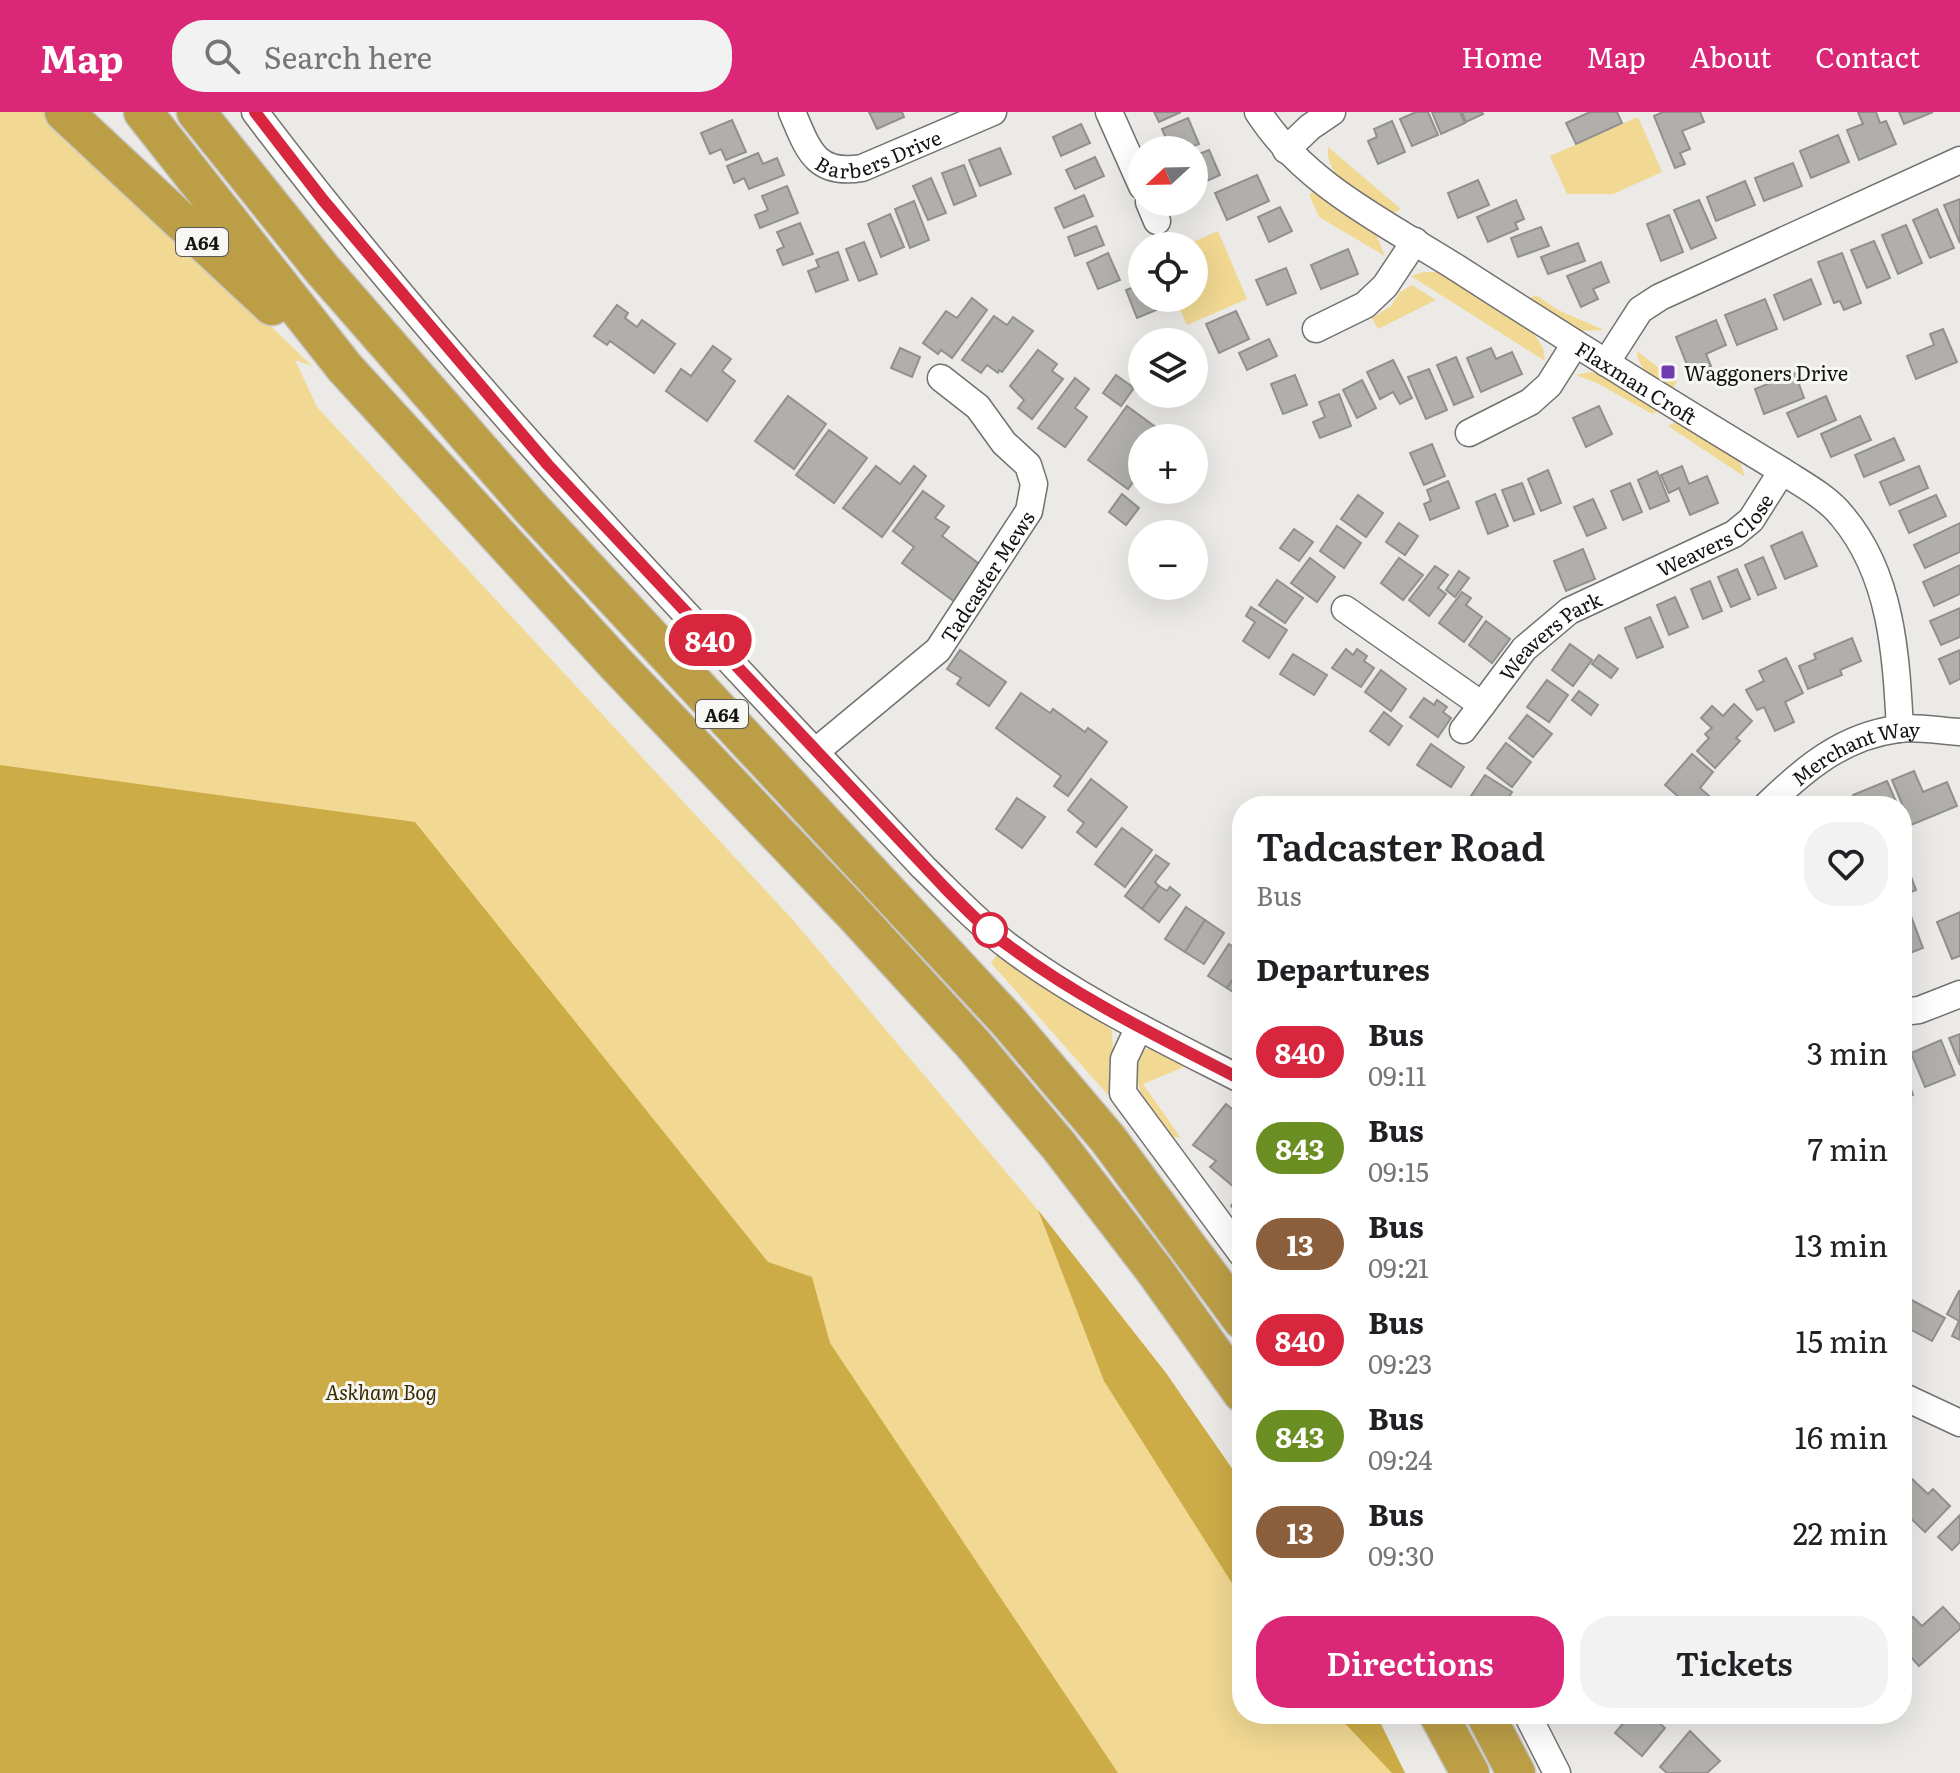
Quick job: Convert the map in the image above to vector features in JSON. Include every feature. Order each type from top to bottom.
[{"type":"highway","name":"A64","points":[[64,112],[265,300],[345,368]]},
{"type":"highway","name":"A64","points":[[143,112],[345,368],[615,663],[973,1044],[1059,1146],[1155,1271],[1232,1379]]},
{"type":"highway","name":"A64","points":[[196,112],[322,269],[530,507],[1007,1020],[1108,1139],[1232,1306]]},
{"type":"highway","points":[[1443,1724],[1470,1773]]},
{"type":"highway","points":[[1490,1724],[1516,1773]]},
{"type":"street","points":[[255,112],[323,200],[548,465],[923,867],[1006,944],[1051,975],[1139,1027],[1232,1075]]},
{"type":"street","name":"Barbers Drive","points":[[792,112],[813,157],[828,167],[843,171],[862,168],[993,112]]},
{"type":"street","points":[[1109,112],[1128,155]]},
{"type":"street","name":"Flaxman Croft","points":[[1258,112],[1286,150],[1328,187],[1782,471],[1841,514],[1860,542],[1878,580],[1890,620],[1897,660],[1900,729]]},
{"type":"street","points":[[1286,150],[1310,127],[1332,112]]},
{"type":"street","points":[[1606,363],[1640,310],[1660,297],[1960,160]]},
{"type":"street","points":[[1316,329],[1365,305],[1385,286],[1415,241]]},
{"type":"street","points":[[1469,433],[1530,402],[1549,385],[1575,344]]},
{"type":"street","name":"Tadcaster Mews","points":[[815,752],[938,650],[1029,511],[1034,484],[1028,465],[1004,443],[978,407],[941,378]]},
{"type":"street","name":"Weavers Close","points":[[1632,580],[1734,534],[1751,520],[1782,471]]},
{"type":"street","name":"Weavers Park","points":[[1463,730],[1524,649],[1542,632],[1569,611],[1632,580]]},
{"type":"street","points":[[1345,609],[1482,705]]},
{"type":"street","name":"Merchant Way","points":[[1776,796],[1829,753],[1861,737],[1900,729],[1960,732]]},
{"type":"street","points":[[1912,1011],[1960,994]]},
{"type":"street","points":[[1139,1027],[1124,1059],[1123,1093],[1232,1240]]},
{"type":"street","points":[[1912,1401],[1960,1423]]},
{"type":"street","points":[[1532,1724],[1557,1773]]},
{"type":"green space","points":[[0,112],[49,112],[312,366],[295,360],[317,407],[793,920],[1038,1210],[1166,1373],[1232,1469],[1232,1724],[1381,1724],[1405,1773],[0,1773]]},
{"type":"green space","points":[[1638,117],[1662,172],[1613,194],[1567,194],[1550,156]]},
{"type":"green space","points":[[1328,147],[1401,209],[1394,213],[1350,187],[1333,170]]},
{"type":"green space","points":[[1314,192],[1375,232],[1385,256],[1319,217],[1309,194]]},
{"type":"green space","points":[[1218,231],[1247,299],[1187,325],[1181,312],[1208,312],[1208,235]]},
{"type":"green space","points":[[1440,272],[1533,333],[1543,348],[1545,361],[1411,276]]},
{"type":"green space","points":[[1412,285],[1436,300],[1378,329],[1372,318],[1391,306],[1400,292]]},
{"type":"green space","points":[[1536,295],[1558,310],[1604,330],[1580,331],[1528,299]]},
{"type":"green space","points":[[1637,351],[1677,382],[1672,389],[1644,369]]},
{"type":"green space","points":[[1590,372],[1601,374],[1658,411],[1652,414],[1597,383],[1576,375]]},
{"type":"green space","points":[[1678,421],[1740,462],[1745,477],[1668,426]]},
{"type":"green space","name":"Askham Bog","points":[[0,765],[415,822],[768,1262],[812,1277],[830,1343],[1118,1773],[0,1773]]},
{"type":"green space","points":[[1000,951],[1112,1030],[1116,1104],[991,963]]},
{"type":"green space","points":[[1152,1048],[1184,1067],[1143,1084],[1181,1138],[1171,1136],[1148,1106],[1138,1085],[1139,1062],[1144,1050]]},
{"type":"green space","points":[[1038,1210],[1166,1373],[1232,1469],[1232,1583],[1104,1381]]},
{"type":"green space","points":[[1345,1724],[1381,1724],[1405,1773],[1392,1773]]},
{"type":"building","points":[[869,112],[902,112],[904,117],[877,129]]},
{"type":"building","points":[[1154,112],[1181,112],[1159,122]]},
{"type":"building","points":[[1416,112],[1428,112],[1438,135],[1412,146],[1400,119]]},
{"type":"building","points":[[1432,112],[1460,112],[1465,123],[1441,134]]},
{"type":"building","points":[[1462,112],[1482,112],[1483,114],[1466,122]]},
{"type":"building","points":[[1590,112],[1617,112],[1622,123],[1576,144],[1566,123]]},
{"type":"building","points":[[1663,112],[1700,112],[1704,122],[1682,131],[1690,149],[1680,153],[1685,164],[1675,168],[1654,116]]},
{"type":"building","points":[[1858,112],[1876,112],[1880,123],[1886,121],[1896,144],[1859,160],[1847,130],[1863,124]]},
{"type":"building","points":[[1899,112],[1933,112],[1904,124]]},
{"type":"building","points":[[1188,118],[1196,136],[1165,136],[1162,129]]},
{"type":"building","points":[[732,120],[746,152],[726,160],[721,149],[710,154],[701,133]]},
{"type":"building","points":[[1392,121],[1405,152],[1378,164],[1368,141],[1377,137],[1374,129]]},
{"type":"building","points":[[1081,124],[1090,143],[1061,156],[1053,137]]},
{"type":"building","points":[[1838,135],[1849,162],[1811,178],[1800,151]]},
{"type":"building","points":[[1000,148],[1011,174],[980,186],[969,160]]},
{"type":"building","points":[[1208,150],[1220,175],[1208,181]]},
{"type":"building","points":[[758,153],[763,164],[777,158],[784,175],[749,189],[744,178],[734,183],[727,166]]},
{"type":"building","points":[[1095,157],[1104,176],[1075,189],[1066,170]]},
{"type":"building","points":[[1793,163],[1802,186],[1764,201],[1755,178]]},
{"type":"building","points":[[964,165],[976,196],[954,205],[942,173]]},
{"type":"building","points":[[1257,175],[1269,201],[1227,220],[1215,193]]},
{"type":"building","points":[[931,178],[946,213],[928,220],[913,186]]},
{"type":"building","points":[[1478,180],[1489,205],[1458,218],[1448,193]]},
{"type":"building","points":[[1745,181],[1755,205],[1716,221],[1707,197]]},
{"type":"building","points":[[787,186],[798,213],[760,228],[755,215],[768,210],[762,196]]},
{"type":"building","points":[[1084,195],[1093,216],[1064,228],[1055,208]]},
{"type":"building","points":[[1960,199],[1960,243],[1944,205]]},
{"type":"building","points":[[1516,200],[1524,219],[1515,223],[1518,229],[1488,242],[1477,217]]},
{"type":"building","points":[[1699,200],[1716,238],[1691,249],[1674,210]]},
{"type":"building","points":[[914,201],[929,240],[910,248],[895,209]]},
{"type":"building","points":[[1280,207],[1292,231],[1269,242],[1258,217]]},
{"type":"building","points":[[1937,209],[1954,248],[1930,258],[1913,220]]},
{"type":"building","points":[[890,214],[904,247],[881,257],[868,224]]},
{"type":"building","points":[[1669,215],[1683,252],[1661,261],[1647,224]]},
{"type":"building","points":[[800,223],[813,254],[783,265],[777,250],[784,247],[777,232]]},
{"type":"building","points":[[1906,225],[1922,263],[1898,274],[1882,235]]},
{"type":"building","points":[[1096,226],[1104,245],[1075,256],[1068,237]]},
{"type":"building","points":[[1541,227],[1549,246],[1518,257],[1511,238]]},
{"type":"building","points":[[1874,241],[1890,278],[1867,288],[1851,250]]},
{"type":"building","points":[[864,242],[877,274],[859,281],[846,249]]},
{"type":"building","points":[[1578,243],[1585,261],[1548,274],[1541,257]]},
{"type":"building","points":[[1348,249],[1358,274],[1321,289],[1311,265]]},
{"type":"building","points":[[838,252],[848,280],[816,292],[808,271],[819,267],[816,260]]},
{"type":"building","points":[[1108,253],[1120,280],[1098,289],[1087,263]]},
{"type":"building","points":[[1842,253],[1861,303],[1844,310],[1840,301],[1834,303],[1818,262]]},
{"type":"building","points":[[1601,262],[1609,282],[1593,289],[1598,299],[1581,307],[1567,276]]},
{"type":"building","points":[[1286,268],[1296,293],[1267,305],[1256,280]]},
{"type":"building","points":[[1811,279],[1821,304],[1784,320],[1774,295]]},
{"type":"building","points":[[972,298],[987,310],[952,358],[941,350],[938,354],[923,343],[946,311],[957,318]]},
{"type":"building","points":[[1765,299],[1777,329],[1737,345],[1725,315]]},
{"type":"building","points":[[617,305],[628,313],[625,318],[637,327],[642,320],[675,344],[654,373],[610,341],[607,345],[594,336]]},
{"type":"building","points":[[1236,311],[1249,339],[1219,353],[1206,324]]},
{"type":"building","points":[[1135,312],[1152,312],[1137,318]]},
{"type":"building","points":[[994,316],[1007,325],[1013,317],[1033,331],[1002,372],[999,370],[998,373],[987,365],[981,373],[962,360]]},
{"type":"building","points":[[1716,320],[1726,345],[1706,354],[1711,366],[1691,375],[1676,337]]},
{"type":"building","points":[[1943,329],[1957,362],[1916,379],[1907,356],[1934,345],[1930,334]]},
{"type":"building","points":[[1269,339],[1277,356],[1247,370],[1239,353]]},
{"type":"building","points":[[713,346],[731,359],[722,371],[735,381],[707,421],[666,391],[681,369],[691,376]]},
{"type":"building","points":[[900,348],[920,357],[912,377],[891,368]]},
{"type":"building","points":[[1491,348],[1496,359],[1512,352],[1522,374],[1481,392],[1467,358]]},
{"type":"building","points":[[1038,350],[1057,364],[1052,371],[1063,379],[1032,419],[1018,408],[1024,400],[1010,386]]},
{"type":"building","points":[[1456,357],[1473,397],[1454,405],[1437,365]]},
{"type":"building","points":[[1393,360],[1412,398],[1400,404],[1393,392],[1380,399],[1367,372]]},
{"type":"building","points":[[1429,369],[1447,410],[1426,419],[1408,377]]},
{"type":"building","points":[[1795,373],[1804,398],[1764,414],[1755,389]]},
{"type":"building","points":[[1116,375],[1128,384],[1128,396],[1121,406],[1103,393]]},
{"type":"building","points":[[1295,375],[1307,405],[1283,414],[1271,384]]},
{"type":"building","points":[[1075,378],[1089,389],[1075,408],[1087,417],[1065,447],[1038,428]]},
{"type":"building","points":[[1362,380],[1376,408],[1357,418],[1343,390]]},
{"type":"building","points":[[1339,394],[1351,426],[1320,438],[1313,422],[1325,417],[1319,402]]},
{"type":"building","points":[[788,396],[826,424],[794,469],[755,441]]},
{"type":"building","points":[[1826,396],[1836,420],[1798,437],[1787,413]]},
{"type":"building","points":[[1127,406],[1151,424],[1128,424],[1128,489],[1088,460]]},
{"type":"building","points":[[1599,406],[1612,434],[1586,447],[1573,418]]},
{"type":"building","points":[[1860,416],[1871,440],[1831,457],[1821,434]]},
{"type":"building","points":[[829,430],[867,458],[834,503],[796,475]]},
{"type":"building","points":[[1894,438],[1904,460],[1864,477],[1855,455]]},
{"type":"building","points":[[1432,444],[1445,476],[1424,485],[1410,453]]},
{"type":"building","points":[[876,466],[900,484],[914,466],[926,476],[882,537],[843,508]]},
{"type":"building","points":[[1682,466],[1689,484],[1707,476],[1718,503],[1690,515],[1679,488],[1669,493],[1661,475]]},
{"type":"building","points":[[1919,466],[1928,488],[1890,505],[1880,482]]},
{"type":"building","points":[[1548,470],[1561,503],[1541,511],[1528,479]]},
{"type":"building","points":[[1657,471],[1669,501],[1650,509],[1638,480]]},
{"type":"building","points":[[1448,481],[1459,508],[1430,520],[1424,504],[1431,501],[1427,490]]},
{"type":"building","points":[[1522,483],[1534,514],[1514,521],[1502,490]]},
{"type":"building","points":[[1630,483],[1642,512],[1623,520],[1611,491]]},
{"type":"building","points":[[923,491],[944,506],[935,518],[949,527],[942,536],[982,566],[955,602],[902,563],[914,547],[893,531]]},
{"type":"building","points":[[1122,494],[1128,499],[1128,504],[1139,508],[1126,525],[1109,512]]},
{"type":"building","points":[[1495,494],[1508,526],[1488,534],[1476,502]]},
{"type":"building","points":[[1358,495],[1383,513],[1366,537],[1341,519]]},
{"type":"building","points":[[1936,495],[1946,516],[1909,533],[1899,511]]},
{"type":"building","points":[[1593,499],[1606,528],[1587,536],[1574,507]]},
{"type":"building","points":[[1399,523],[1418,536],[1405,555],[1386,542]]},
{"type":"building","points":[[1960,523],[1960,552],[1925,568],[1914,545]]},
{"type":"building","points":[[1337,526],[1361,543],[1344,568],[1320,551]]},
{"type":"building","points":[[1294,529],[1313,542],[1299,561],[1280,548]]},
{"type":"building","points":[[1802,532],[1817,566],[1785,579],[1771,546]]},
{"type":"building","points":[[1583,549],[1595,579],[1566,591],[1554,561]]},
{"type":"building","points":[[1763,557],[1776,588],[1758,595],[1745,565]]},
{"type":"building","points":[[1310,558],[1335,577],[1317,602],[1291,583]]},
{"type":"building","points":[[1399,558],[1423,575],[1403,600],[1381,583]]},
{"type":"building","points":[[1960,565],[1960,594],[1934,606],[1923,582]]},
{"type":"building","points":[[1435,566],[1448,575],[1438,588],[1446,594],[1429,616],[1409,600]]},
{"type":"building","points":[[1737,569],[1750,599],[1731,607],[1718,577]]},
{"type":"building","points":[[1459,571],[1469,578],[1455,597],[1446,590]]},
{"type":"building","points":[[1277,580],[1303,598],[1285,623],[1259,605]]},
{"type":"building","points":[[1710,581],[1722,611],[1703,619],[1691,589]]},
{"type":"building","points":[[1462,592],[1471,598],[1466,605],[1482,617],[1464,642],[1439,623]]},
{"type":"building","points":[[1675,597],[1688,627],[1669,635],[1657,605]]},
{"type":"building","points":[[1251,607],[1287,630],[1269,658],[1243,641],[1255,622],[1246,616]]},
{"type":"building","points":[[1960,608],[1960,637],[1941,645],[1930,621]]},
{"type":"building","points":[[1650,617],[1663,647],[1637,658],[1625,628]]},
{"type":"building","points":[[1486,621],[1510,639],[1492,663],[1469,645]]},
{"type":"building","points":[[1852,638],[1861,661],[1840,670],[1842,675],[1808,689],[1799,666],[1816,659],[1814,654]]},
{"type":"building","points":[[1570,644],[1592,660],[1573,686],[1552,670]]},
{"type":"building","points":[[1346,649],[1353,655],[1357,649],[1367,656],[1364,661],[1374,668],[1361,687],[1332,668]]},
{"type":"building","points":[[960,650],[1006,682],[989,706],[957,684],[961,678],[947,669]]},
{"type":"building","points":[[1960,650],[1960,679],[1950,684],[1939,659]]},
{"type":"building","points":[[1293,654],[1327,675],[1314,695],[1280,674]]},
{"type":"building","points":[[1599,655],[1618,669],[1611,678],[1592,664]]},
{"type":"building","points":[[1786,658],[1803,693],[1785,702],[1794,722],[1775,731],[1764,707],[1757,710],[1746,690],[1764,681],[1759,671]]},
{"type":"building","points":[[1381,670],[1406,689],[1391,711],[1365,692]]},
{"type":"building","points":[[1547,680],[1568,695],[1549,722],[1527,707]]},
{"type":"building","points":[[1579,691],[1598,705],[1591,715],[1572,700]]},
{"type":"building","points":[[1021,693],[1050,713],[1053,709],[1085,732],[1088,728],[1107,742],[1068,796],[1054,786],[1061,776],[996,728]]},
{"type":"building","points":[[1424,698],[1434,705],[1437,700],[1447,707],[1443,712],[1451,718],[1438,737],[1410,717]]},
{"type":"building","points":[[1734,704],[1752,721],[1736,738],[1740,741],[1715,768],[1697,751],[1709,738],[1705,734],[1712,728],[1701,718],[1712,706],[1723,716]]},
{"type":"building","points":[[1384,712],[1402,726],[1389,745],[1370,731]]},
{"type":"building","points":[[1527,715],[1552,734],[1533,757],[1509,738]]},
{"type":"building","points":[[1506,743],[1531,762],[1512,787],[1487,768]]},
{"type":"building","points":[[1431,744],[1464,767],[1451,787],[1417,765]]},
{"type":"building","points":[[1692,754],[1713,772],[1700,788],[1709,796],[1678,796],[1665,785]]},
{"type":"building","points":[[1914,771],[1923,792],[1947,782],[1957,806],[1912,825],[1912,796],[1899,796],[1892,780]]},
{"type":"building","points":[[1485,775],[1512,792],[1509,796],[1471,796]]},
{"type":"building","points":[[1091,779],[1127,807],[1096,847],[1077,832],[1084,823],[1068,810]]},
{"type":"building","points":[[1887,781],[1894,796],[1854,796]]},
{"type":"building","points":[[1017,798],[1045,817],[1022,848],[996,829]]},
{"type":"building","points":[[1122,828],[1152,850],[1125,887],[1095,864]]},
{"type":"building","points":[[1156,855],[1169,864],[1155,882],[1159,886],[1142,909],[1125,896]]},
{"type":"building","points":[[1159,886],[1167,891],[1170,887],[1180,895],[1159,922],[1142,909]]},
{"type":"building","points":[[1186,907],[1205,920],[1185,952],[1165,939]]},
{"type":"building","points":[[1960,912],[1960,956],[1952,959],[1937,922]]},
{"type":"building","points":[[1912,919],[1923,948],[1912,952]]},
{"type":"building","points":[[1205,920],[1224,933],[1204,964],[1185,952]]},
{"type":"building","points":[[1229,944],[1232,946],[1232,981],[1227,988],[1208,976]]},
{"type":"building","points":[[1960,1034],[1960,1065],[1949,1038]]},
{"type":"building","points":[[1941,1040],[1955,1075],[1925,1087],[1912,1053]]},
{"type":"building","points":[[1226,1104],[1232,1109],[1232,1185],[1210,1167],[1216,1161],[1193,1145]]},
{"type":"building","points":[[1959,1291],[1960,1340],[1952,1336],[1959,1321],[1947,1314]]},
{"type":"building","points":[[1912,1300],[1945,1318],[1932,1341],[1912,1330]]},
{"type":"building","points":[[1912,1479],[1928,1494],[1933,1489],[1950,1506],[1925,1532],[1912,1520]]},
{"type":"building","points":[[1960,1515],[1960,1542],[1952,1550],[1938,1537]]},
{"type":"building","points":[[1943,1607],[1960,1625],[1960,1629],[1919,1666],[1912,1658],[1912,1618],[1922,1626]]},
{"type":"building","points":[[1623,1724],[1661,1724],[1665,1728],[1642,1756],[1615,1733]]},
{"type":"building","points":[[1690,1731],[1720,1761],[1707,1773],[1667,1773],[1660,1767]]},
{"type":"bus line","name":"840","points":[[255,112],[323,200],[548,465],[923,867],[968,911],[1033,964],[1139,1027],[1232,1075]]},
{"type":"place","name":"Waggoners Drive","points":[[1668,372]]}]
